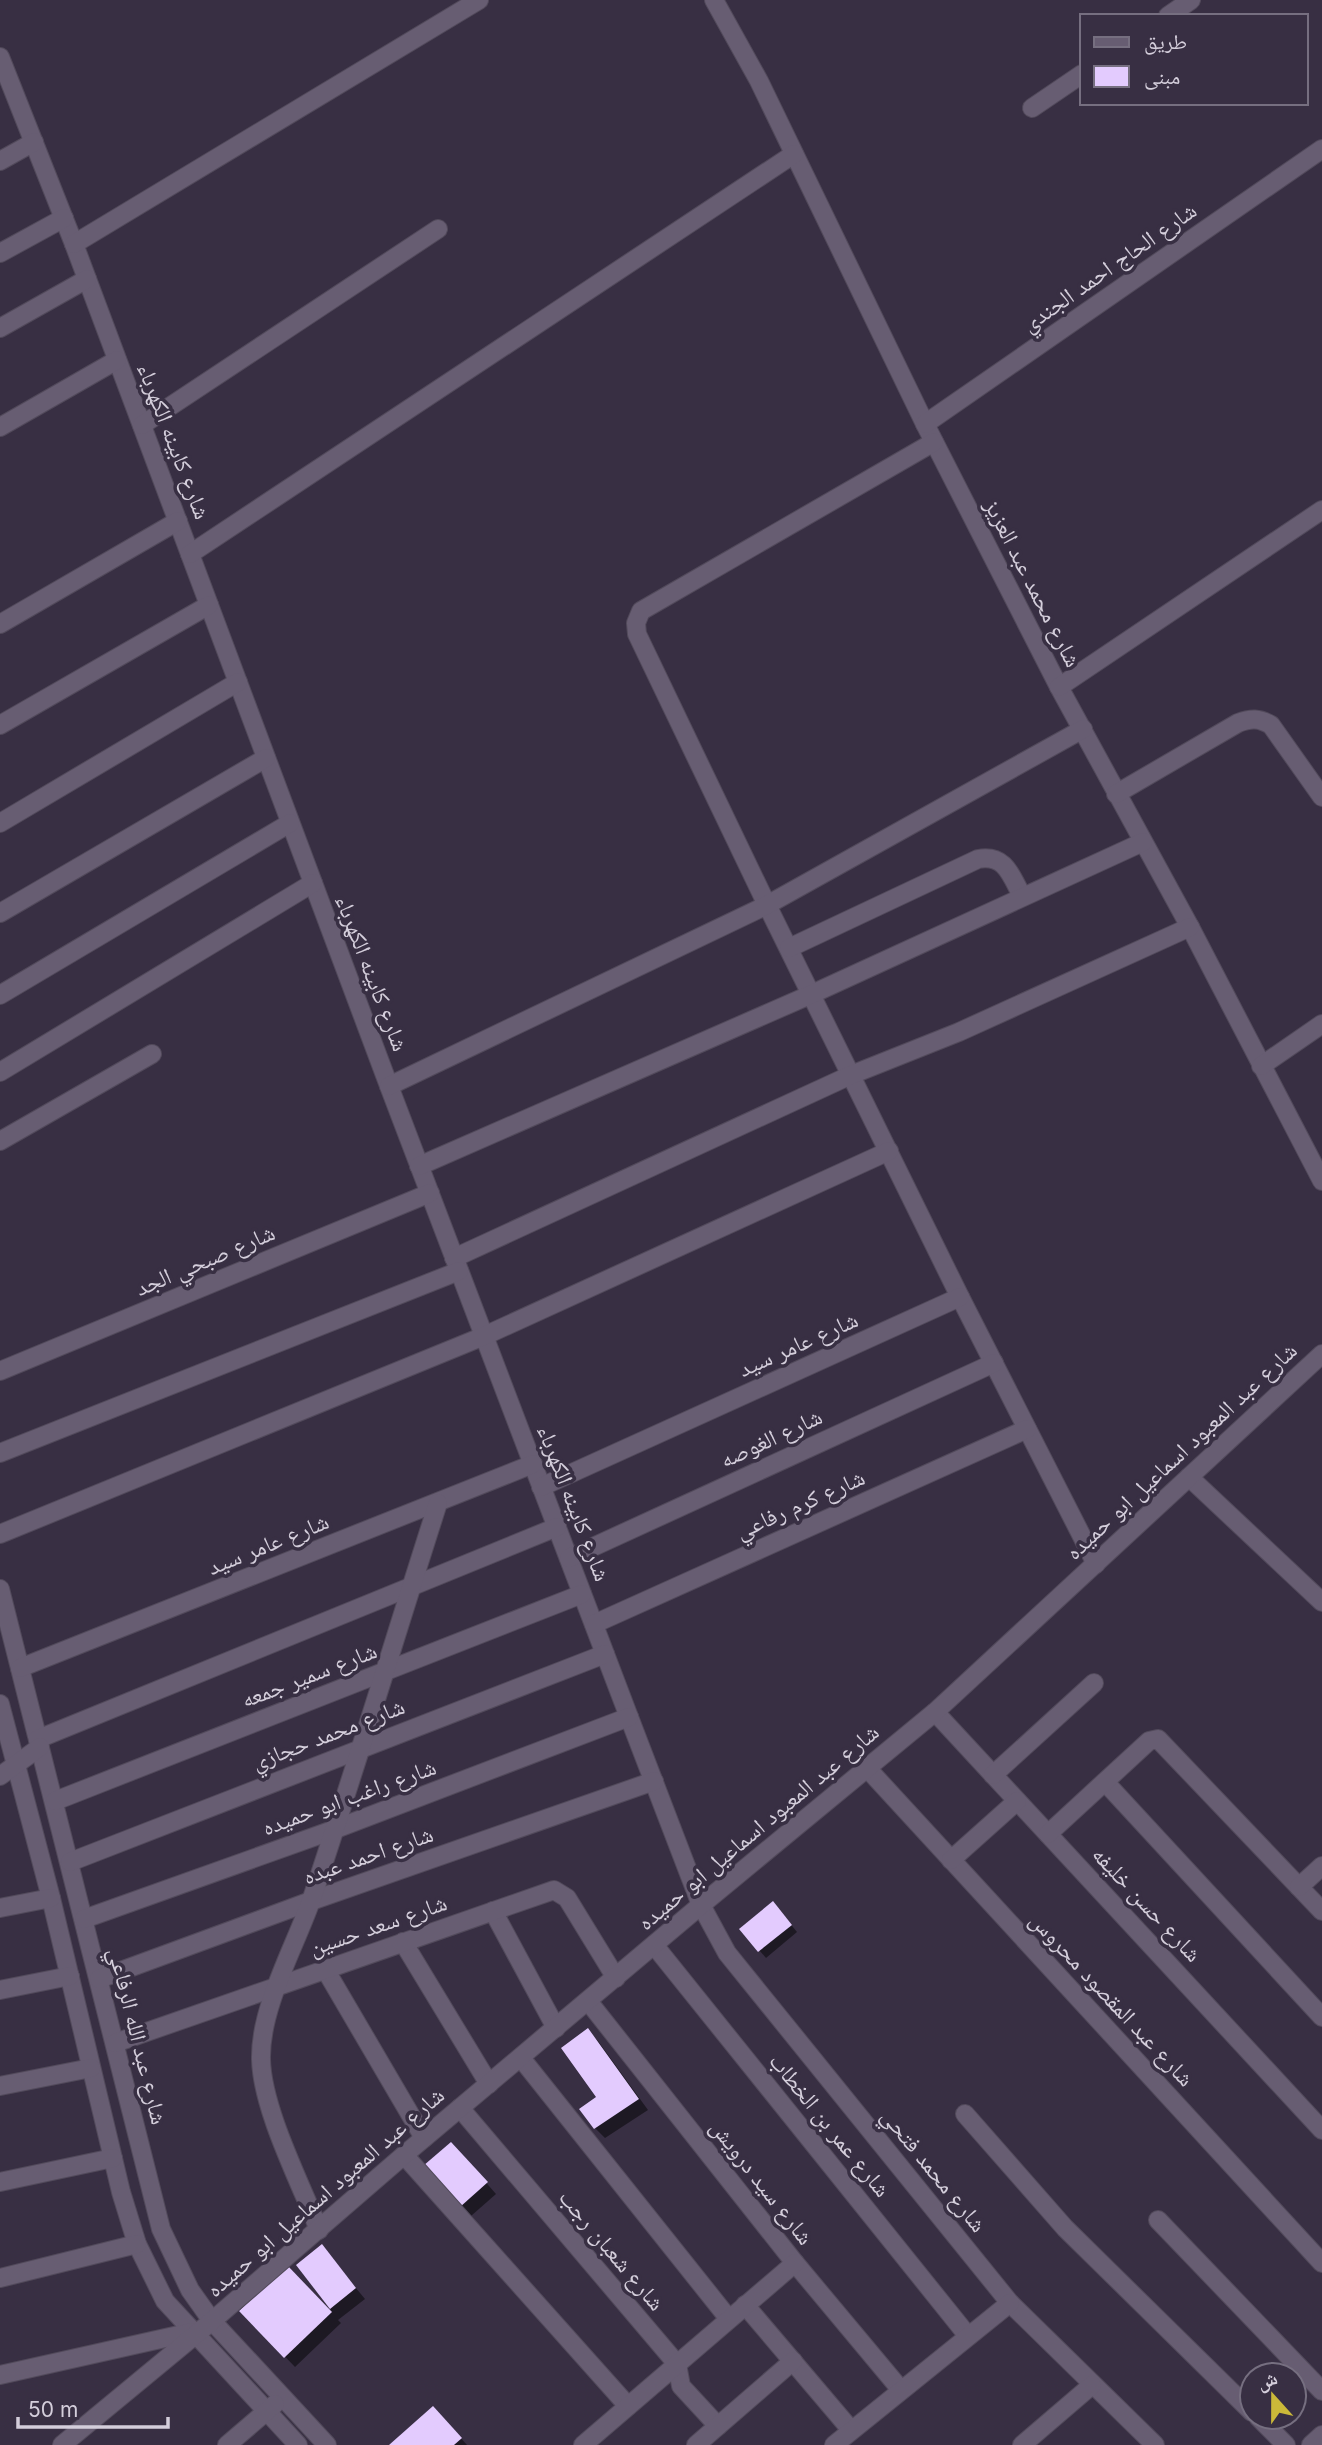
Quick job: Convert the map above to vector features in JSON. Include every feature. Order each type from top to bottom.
[{"type":"street","points":[[74,244],[479,0]]},
{"type":"street","name":"شارع محمد عبد العزيز","points":[[714,0],[759,81],[925,424],[1059,687],[1190,927],[1322,1181]]},
{"type":"street","points":[[1171,14],[1191,0]]},
{"type":"street","name":"شارع كابينه الكهرباء","points":[[1,65],[74,244],[429,1193],[701,1905]]},
{"type":"street","points":[[1032,108],[1080,75]]},
{"type":"street","points":[[0,161],[34,142]]},
{"type":"street","name":"شارع الحاج احمد الجندي","points":[[925,424],[1322,149]]},
{"type":"street","points":[[190,554],[794,154]]},
{"type":"street","points":[[0,253],[64,218]]},
{"type":"street","points":[[142,425],[438,229]]},
{"type":"street","points":[[0,328],[87,279]]},
{"type":"street","points":[[0,427],[117,360]]},
{"type":"street","points":[[934,442],[641,611],[636,623],[637,634],[960,1297],[1096,1564]]},
{"type":"street","points":[[1059,687],[1322,510]]},
{"type":"street","points":[[0,624],[178,521]]},
{"type":"street","points":[[0,725],[209,605]]},
{"type":"street","points":[[0,823],[238,682]]},
{"type":"street","points":[[1116,794],[1238,723],[1261,719],[1271,725],[1322,797]]},
{"type":"street","points":[[389,1086],[767,905],[1083,729]]},
{"type":"street","points":[[0,913],[266,758]]},
{"type":"street","points":[[0,995],[290,823]]},
{"type":"street","points":[[419,1166],[811,994],[1143,842]]},
{"type":"street","points":[[789,948],[978,859],[997,859],[1005,864],[1022,896]]},
{"type":"street","points":[[0,1072],[313,883]]},
{"type":"street","points":[[0,1453],[457,1265],[851,1074],[959,1032],[1190,927]]},
{"type":"street","points":[[1261,1066],[1322,1024]]},
{"type":"street","points":[[0,1141],[152,1054]]},
{"type":"street","points":[[0,1534],[484,1336],[889,1151]]},
{"type":"street","name":"شارع صبحي الجد","points":[[0,1371],[429,1193]]},
{"type":"street","name":"شارع عامر سيد","points":[[541,1487],[960,1297]]},
{"type":"street","name":"شارع عبد المعبود اسماعيل ابو حميده","points":[[62,2445],[212,2321],[701,1905],[935,1712],[1322,1354]]},
{"type":"street","name":"شارع الغوصه","points":[[569,1558],[994,1363]]},
{"type":"street","name":"شارع كرم رفاعي","points":[[594,1624],[1027,1429]]},
{"type":"street","name":"شارع عامر سيد","points":[[20,1668],[533,1464]]},
{"type":"street","points":[[1189,1477],[1322,1602]]},
{"type":"street","points":[[319,2230],[270,2108],[262,2078],[261,2055],[276,1987],[311,1900],[438,1503]]},
{"type":"street","points":[[0,1776],[39,1743],[557,1527]]},
{"type":"street","name":"شارع عبد الله الرفاعي","points":[[0,1589],[161,2229],[190,2290],[212,2321],[327,2445]]},
{"type":"street","name":"شارع سمير جمعه","points":[[54,1801],[582,1594]]},
{"type":"street","name":"شارع محمد حجازي","points":[[69,1862],[605,1654]]},
{"type":"street","points":[[993,1775],[1094,1683]]},
{"type":"street","points":[[0,1704],[51,1898],[113,2158],[137,2244],[165,2301],[298,2445]]},
{"type":"street","name":"شارع حسن خليفه","points":[[935,1712],[1322,2130]]},
{"type":"street","name":"شارع راغب ابو حميده","points":[[84,1919],[333,1830],[629,1717]]},
{"type":"street","points":[[1048,1834],[1149,1741],[1161,1740],[1322,1911]]},
{"type":"street","name":"شارع عبد المقصود محروس","points":[[867,1768],[1322,2263]]},
{"type":"street","name":"شارع احمد عبده","points":[[99,1979],[311,1900],[653,1781]]},
{"type":"street","points":[[1105,1782],[1322,2017]]},
{"type":"street","points":[[951,1860],[1017,1801]]},
{"type":"street","points":[[1299,1886],[1322,1866]]},
{"type":"street","name":"شارع سعد حسين","points":[[115,2043],[546,1891],[561,1892],[616,1978]]},
{"type":"street","points":[[0,1908],[51,1898]]},
{"type":"street","name":"شارع محمد فتحي","points":[[701,1905],[727,1952],[1010,2303],[1155,2445]]},
{"type":"street","points":[[494,1911],[556,2028]]},
{"type":"street","points":[[403,1942],[489,2084]]},
{"type":"street","name":"شارع عمر بن الخطاب","points":[[654,1945],[968,2336]]},
{"type":"street","points":[[325,1969],[424,2138]]},
{"type":"street","points":[[0,1990],[70,1976]]},
{"type":"street","name":"شارع سيد درويش","points":[[589,2001],[795,2263],[901,2390]]},
{"type":"street","points":[[520,2058],[729,2319]]},
{"type":"street","points":[[0,2085],[92,2068]]},
{"type":"street","name":"شارع شعبان رجب","points":[[460,2108],[677,2364],[681,2386],[718,2426]]},
{"type":"street","points":[[965,2114],[1073,2237],[1238,2398]]},
{"type":"street","points":[[404,2155],[628,2406]]},
{"type":"street","points":[[0,2182],[113,2158]]},
{"type":"street","points":[[1158,2220],[1322,2391]]},
{"type":"street","points":[[0,2278],[137,2244]]},
{"type":"street","points":[[583,2445],[795,2263]]},
{"type":"street","points":[[834,2445],[1010,2303]]},
{"type":"street","points":[[745,2305],[851,2430]]},
{"type":"street","points":[[0,2375],[193,2334]]},
{"type":"street","points":[[696,2445],[793,2361]]},
{"type":"street","points":[[1035,2441],[1092,2385]]},
{"type":"street","points":[[227,2445],[283,2398]]},
{"type":"street","points":[[1272,2431],[1286,2445]]},
{"type":"street","points":[[1311,2445],[1322,2435]]},
{"type":"building","points":[[773,1901],[792,1925],[758,1952],[739,1929]]},
{"type":"building","points":[[588,2028],[639,2099],[594,2129],[579,2109],[596,2097],[561,2048]]},
{"type":"building","points":[[451,2142],[488,2182],[460,2207],[423,2166]]},
{"type":"building","points":[[322,2244],[356,2288],[330,2309],[296,2265]]},
{"type":"building","points":[[287,2265],[332,2312],[284,2358],[239,2311]]},
{"type":"building","points":[[433,2406],[462,2438],[454,2445],[389,2445]]}]
